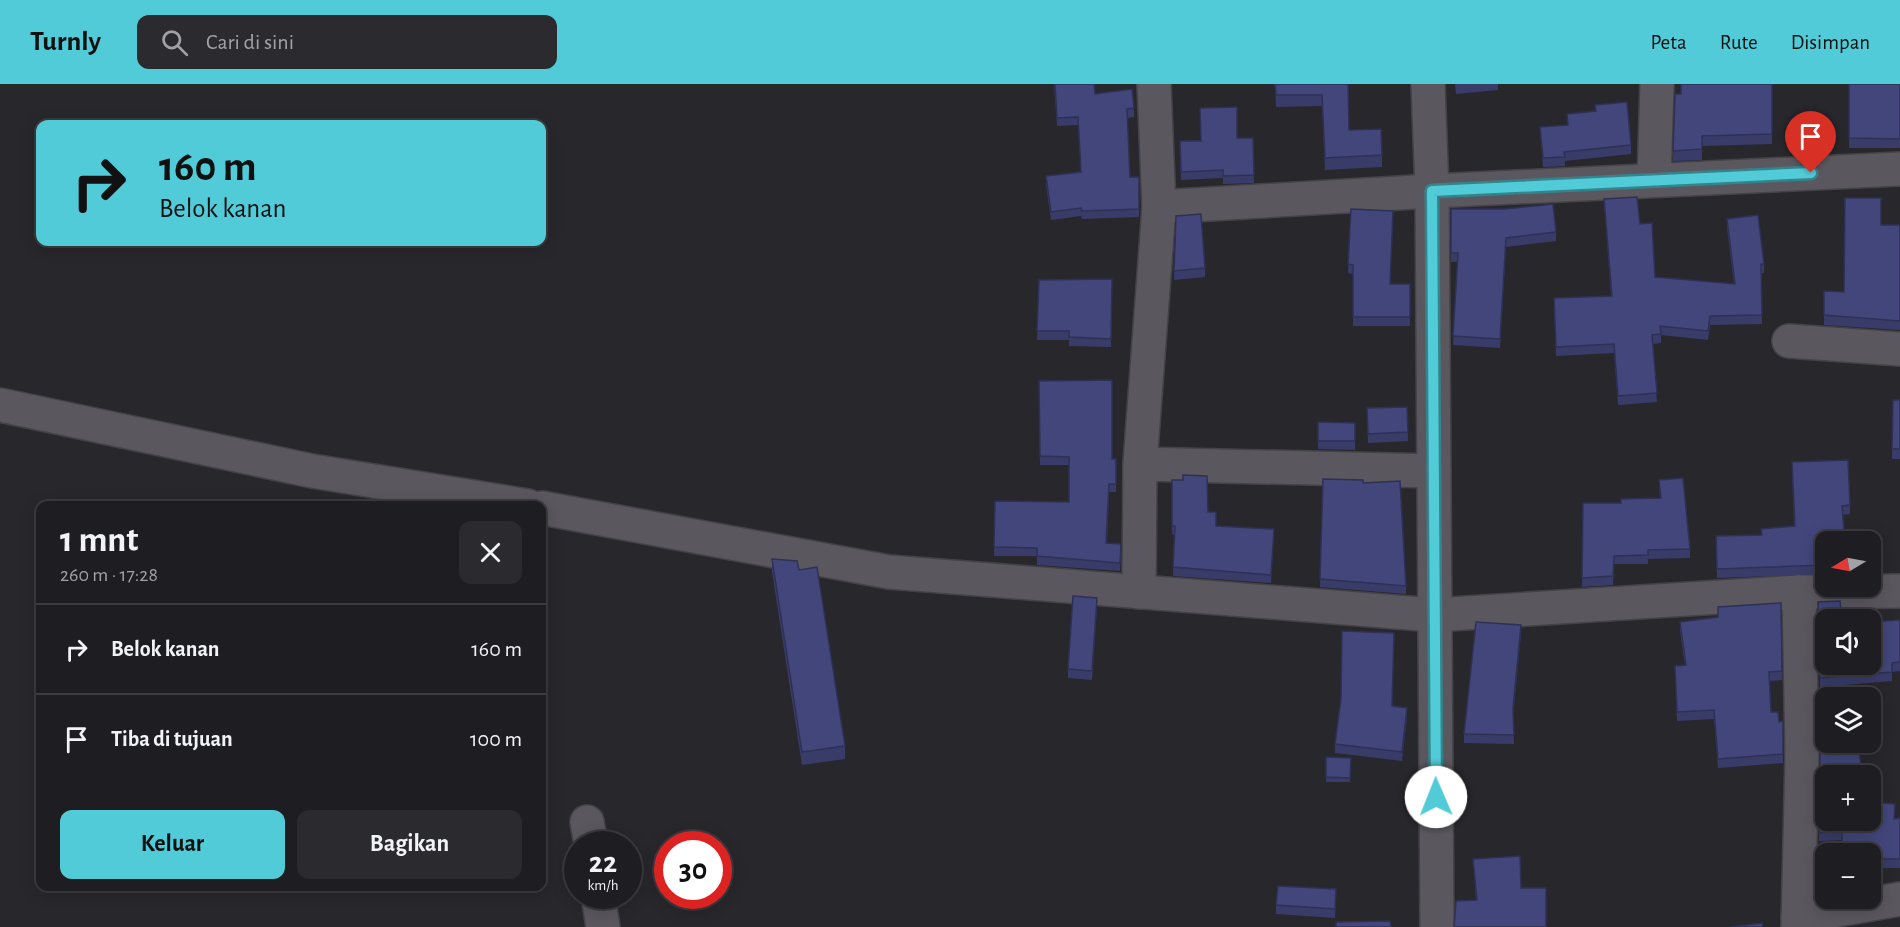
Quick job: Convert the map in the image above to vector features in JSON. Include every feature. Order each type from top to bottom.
[{"type":"street","points":[[1139,592],[1140,464],[1159,207],[1154,84]]},
{"type":"street","points":[[1428,84],[1432,191],[1437,927]]},
{"type":"street","points":[[1654,180],[1656,84]]},
{"type":"street","points":[[1159,207],[1432,191],[1900,169]]},
{"type":"street","points":[[1789,341],[1900,349]]},
{"type":"street","points":[[0,405],[312,471],[497,501]]},
{"type":"street","points":[[1140,464],[1434,471]]},
{"type":"street","points":[[546,509],[889,572],[1434,615],[1798,592],[1900,591]]},
{"type":"street","points":[[1798,592],[1802,755],[1798,922],[1900,899]]},
{"type":"street","points":[[600,909],[603,927]]},
{"type":"building","points":[[1055,84],[1094,84],[1095,94],[1132,89],[1134,108],[1127,109],[1130,177],[1139,177],[1139,209],[1082,211],[1081,208],[1051,212],[1046,176],[1081,172],[1078,117],[1057,118]]},
{"type":"building","points":[[1275,84],[1348,84],[1349,130],[1381,129],[1382,155],[1325,158],[1322,95],[1276,95]]},
{"type":"building","points":[[1681,84],[1772,84],[1772,134],[1702,136],[1702,149],[1673,151],[1675,94],[1681,94]]},
{"type":"building","points":[[1849,84],[1900,84],[1900,139],[1849,138]]},
{"type":"building","points":[[1627,102],[1631,145],[1564,152],[1565,157],[1543,158],[1540,127],[1568,125],[1567,114],[1596,111],[1595,105]]},
{"type":"building","points":[[1237,107],[1237,138],[1253,138],[1254,175],[1223,176],[1223,170],[1181,172],[1180,141],[1201,141],[1200,108]]},
{"type":"building","points":[[1637,197],[1640,224],[1652,223],[1655,277],[1735,284],[1727,219],[1758,215],[1764,264],[1761,264],[1762,315],[1710,316],[1708,331],[1660,326],[1661,334],[1652,335],[1657,393],[1618,396],[1614,344],[1556,347],[1554,298],[1612,296],[1604,199]]},
{"type":"building","points":[[1845,198],[1881,198],[1881,225],[1900,225],[1900,321],[1824,315],[1824,291],[1844,292]]},
{"type":"building","points":[[1553,204],[1556,232],[1506,238],[1500,339],[1453,336],[1458,253],[1451,253],[1451,209],[1504,209]]},
{"type":"building","points":[[1351,209],[1393,211],[1390,284],[1410,284],[1410,317],[1353,317],[1353,265],[1348,264]]},
{"type":"building","points":[[1201,214],[1205,268],[1174,271],[1176,216]]},
{"type":"building","points":[[1112,279],[1111,339],[1069,337],[1069,331],[1037,331],[1039,280]]},
{"type":"building","points":[[1112,380],[1112,459],[1116,459],[1116,484],[1109,484],[1106,543],[1121,544],[1120,563],[1037,556],[1037,548],[994,547],[995,501],[1069,502],[1069,457],[1040,456],[1039,381]]},
{"type":"building","points":[[1893,400],[1900,400],[1900,449],[1892,449]]},
{"type":"building","points":[[1407,407],[1408,432],[1368,434],[1367,408]]},
{"type":"building","points":[[1318,422],[1355,423],[1355,441],[1318,441]]},
{"type":"building","points":[[1848,460],[1850,505],[1842,506],[1844,531],[1815,531],[1815,565],[1717,569],[1716,536],[1762,535],[1761,529],[1795,526],[1792,462]]},
{"type":"building","points":[[1183,475],[1207,476],[1208,512],[1216,512],[1216,526],[1274,529],[1271,575],[1173,567],[1175,526],[1172,526],[1172,480],[1183,480]]},
{"type":"building","points":[[1683,478],[1690,549],[1648,550],[1648,555],[1614,556],[1613,576],[1582,578],[1583,503],[1621,503],[1621,499],[1661,498],[1659,480]]},
{"type":"building","points":[[1323,479],[1363,480],[1363,483],[1400,481],[1406,586],[1320,579]]},
{"type":"building","points":[[772,559],[797,561],[799,570],[817,567],[845,746],[802,752]]},
{"type":"building","points":[[1073,596],[1097,598],[1092,671],[1068,669]]},
{"type":"building","points":[[1840,601],[1841,609],[1818,609],[1818,602]]},
{"type":"building","points":[[1781,603],[1782,671],[1769,672],[1771,712],[1778,712],[1779,722],[1783,721],[1783,754],[1718,759],[1714,710],[1677,712],[1675,666],[1686,665],[1680,622],[1718,617],[1718,607]]},
{"type":"building","points":[[1900,620],[1900,662],[1892,663],[1892,672],[1881,673],[1881,621]]},
{"type":"building","points":[[1476,622],[1521,625],[1513,709],[1514,735],[1464,734]]},
{"type":"building","points":[[1342,631],[1394,633],[1392,706],[1407,708],[1402,752],[1335,744],[1341,699]]},
{"type":"building","points":[[1820,675],[1856,675],[1820,678]]},
{"type":"building","points":[[1820,753],[1859,753],[1861,765],[1820,765]]},
{"type":"building","points":[[1326,757],[1351,758],[1350,778],[1326,777]]},
{"type":"building","points":[[1881,803],[1895,804],[1894,819],[1900,818],[1900,859],[1881,859],[1881,843],[1842,843],[1842,831],[1881,831]]},
{"type":"building","points":[[1819,831],[1842,831],[1819,833]]},
{"type":"building","points":[[1520,856],[1521,888],[1546,888],[1546,927],[1454,927],[1456,901],[1477,900],[1473,859]]},
{"type":"building","points":[[1278,886],[1336,889],[1335,909],[1276,905]]},
{"type":"building","points":[[1390,921],[1391,927],[1336,927],[1336,922]]},
{"type":"building","points":[[1762,923],[1763,927],[1731,927]]},
{"type":"route","points":[[1436,797],[1432,191],[1811,173]]}]
